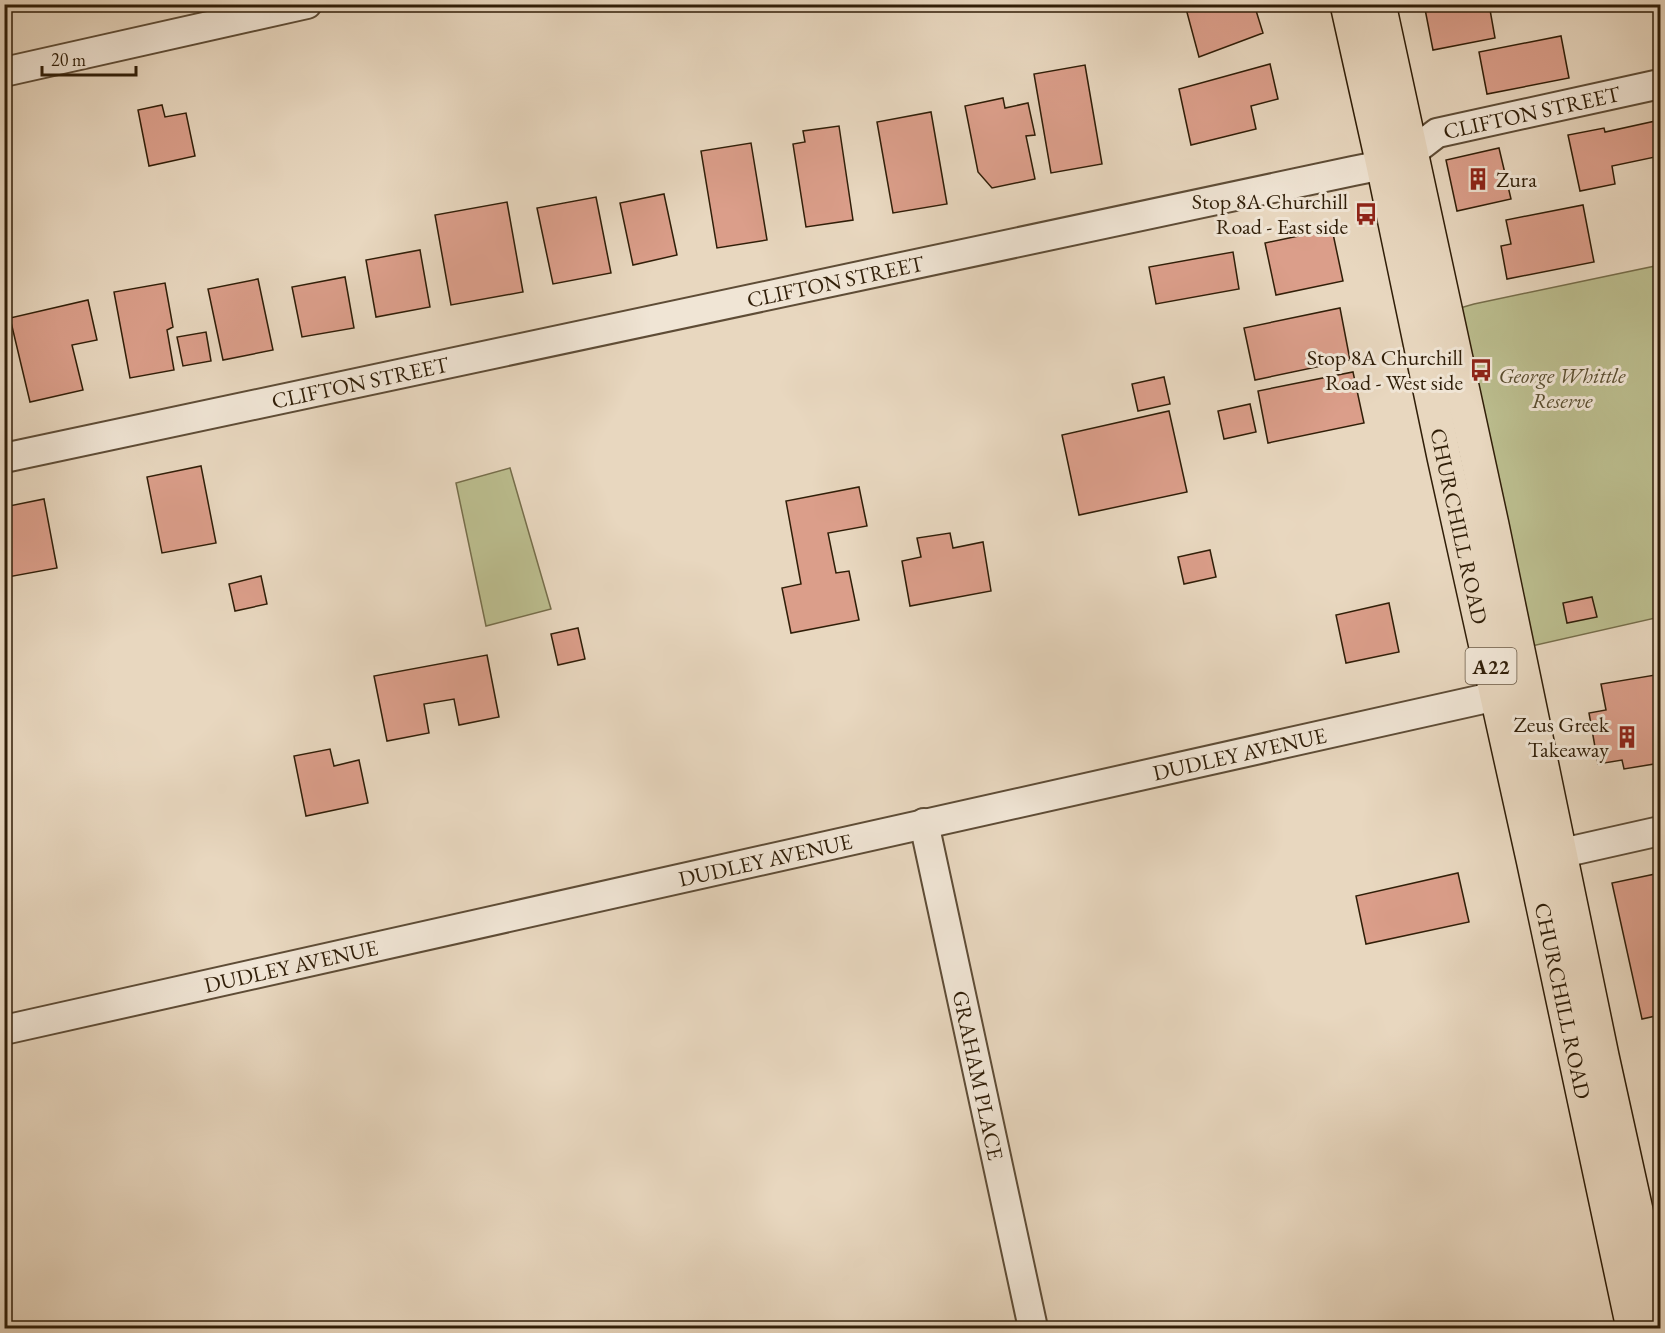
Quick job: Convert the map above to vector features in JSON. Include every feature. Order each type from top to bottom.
[{"type":"main road","name":"CHURCHILL ROAD","points":[[1347,4],[1397,159]]},
{"type":"main road","name":"CHURCHILL ROAD","points":[[1379,4],[1397,159],[1547,857],[1633,1329]]},
{"type":"main road","name":"CHURCHILL ROAD","points":[[1547,857],[1602,1056],[1660,1319]]},
{"type":"street","points":[[4,72],[307,4]]},
{"type":"street","name":"CLIFTON STREET","points":[[4,458],[1397,159],[1437,133],[1660,84]]},
{"type":"street","name":"DUDLEY AVENUE","points":[[4,1030],[1512,693]]},
{"type":"street","name":"GRAHAM PLACE","points":[[924,823],[1033,1329]]},
{"type":"street","points":[[1547,857],[1660,831]]},
{"type":"green space","name":"George Whittle Reserve","points":[[1660,265],[1660,617],[1518,649],[1446,312],[1474,304]]},
{"type":"green space","points":[[510,468],[551,609],[486,626],[456,483]]},
{"type":"building","points":[[1254,4],[1263,33],[1199,57],[1185,5]]},
{"type":"building","points":[[1424,4],[1489,4],[1495,38],[1433,50]]},
{"type":"building","points":[[1628,4],[1655,4],[1655,5],[1629,11]]},
{"type":"building","points":[[1561,36],[1569,78],[1487,94],[1479,52]]},
{"type":"building","points":[[1270,64],[1278,99],[1251,106],[1256,129],[1191,145],[1179,89]]},
{"type":"building","points":[[1085,65],[1102,164],[1051,173],[1034,74]]},
{"type":"building","points":[[1003,98],[1005,108],[1028,103],[1035,135],[1026,136],[1035,179],[992,188],[978,172],[965,106]]},
{"type":"building","points":[[162,105],[165,117],[186,113],[195,156],[149,166],[138,110]]},
{"type":"building","points":[[931,112],[947,204],[893,213],[877,122]]},
{"type":"building","points":[[1660,120],[1660,156],[1612,166],[1615,184],[1580,191],[1568,135],[1604,128],[1605,132]]},
{"type":"building","points":[[839,126],[853,220],[806,227],[793,144],[805,142],[803,131]]},
{"type":"building","points":[[751,143],[767,240],[717,248],[701,151]]},
{"type":"building","name":"Zura","points":[[1499,148],[1511,199],[1457,211],[1446,160]]},
{"type":"building","points":[[664,194],[677,255],[633,265],[620,203]]},
{"type":"building","points":[[596,197],[611,273],[553,284],[537,208]]},
{"type":"building","points":[[507,202],[523,292],[451,305],[435,215]]},
{"type":"building","points":[[1583,205],[1594,262],[1507,279],[1501,246],[1511,244],[1506,220]]},
{"type":"building","points":[[1332,229],[1343,281],[1276,295],[1265,243]]},
{"type":"building","points":[[420,250],[430,307],[376,317],[366,260]]},
{"type":"building","points":[[1233,252],[1239,289],[1156,304],[1149,267]]},
{"type":"building","points":[[345,277],[354,328],[302,337],[292,287]]},
{"type":"building","points":[[258,279],[273,350],[223,360],[208,289]]},
{"type":"building","points":[[165,283],[173,327],[167,330],[174,370],[130,378],[114,292]]},
{"type":"building","points":[[88,300],[97,340],[72,345],[83,390],[30,402],[10,318]]},
{"type":"building","points":[[1340,308],[1350,360],[1255,380],[1244,328]]},
{"type":"building","points":[[206,332],[211,361],[183,366],[177,337]]},
{"type":"building","points":[[1353,372],[1364,423],[1268,443],[1258,391]]},
{"type":"building","points":[[1164,377],[1170,404],[1138,411],[1132,384]]},
{"type":"building","points":[[1250,404],[1256,432],[1224,439],[1218,411]]},
{"type":"building","points":[[1169,411],[1187,492],[1079,515],[1062,435]]},
{"type":"building","points":[[201,466],[216,543],[162,553],[147,477]]},
{"type":"building","points":[[859,487],[867,526],[828,533],[836,573],[849,571],[859,620],[791,633],[782,588],[801,584],[786,501]]},
{"type":"building","points":[[44,499],[57,568],[8,577],[4,559],[4,507]]},
{"type":"building","points":[[950,533],[953,548],[983,542],[991,591],[910,606],[902,561],[921,557],[917,538]]},
{"type":"building","points":[[1210,550],[1216,577],[1184,584],[1178,557]]},
{"type":"building","points":[[261,576],[267,604],[235,611],[229,584]]},
{"type":"building","points":[[1592,597],[1597,617],[1567,623],[1563,603]]},
{"type":"building","points":[[1389,603],[1399,652],[1346,663],[1336,615]]},
{"type":"building","points":[[578,628],[585,659],[558,665],[551,634]]},
{"type":"building","points":[[487,655],[499,717],[459,725],[454,699],[424,704],[429,733],[387,741],[374,676]]},
{"type":"building","name":"Zeus Greek Takeaway","points":[[1655,675],[1660,706],[1660,763],[1624,769],[1622,760],[1598,764],[1589,713],[1606,710],[1601,684]]},
{"type":"building","points":[[330,749],[334,766],[359,760],[368,803],[306,816],[294,756]]},
{"type":"building","points":[[1458,873],[1469,922],[1366,944],[1356,896]]},
{"type":"building","points":[[1660,873],[1660,1015],[1642,1019],[1612,883]]},
{"type":"place","name":"Zura","points":[[1478,179]]},
{"type":"place","name":"Stop 8A Churchill Road - East side","points":[[1366,214]]},
{"type":"place","name":"Stop 8A Churchill Road - West side","points":[[1481,370]]},
{"type":"place","name":"Zeus Greek Takeaway","points":[[1627,737]]}]
